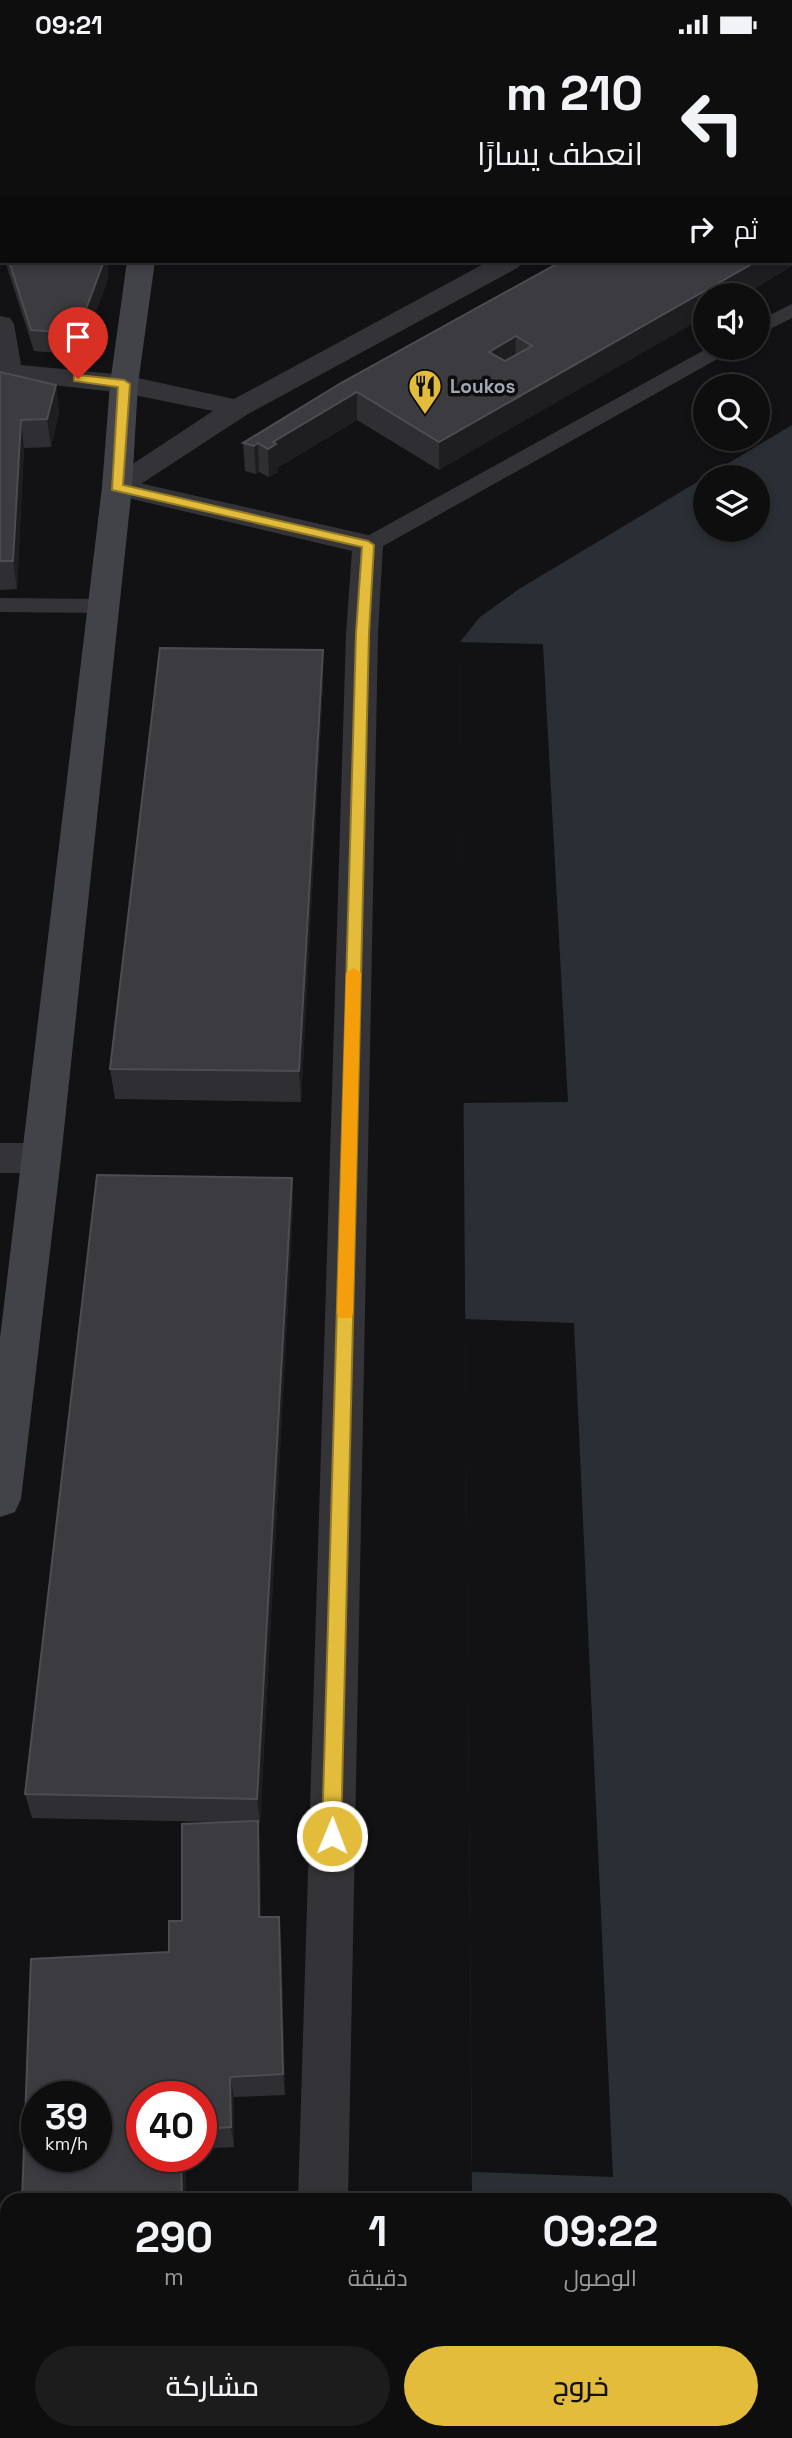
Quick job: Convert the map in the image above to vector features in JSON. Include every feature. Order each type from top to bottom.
[{"type":"main road","points":[[0,1499],[42,1158],[117,487],[124,384],[141,263]]},
{"type":"street","points":[[117,487],[238,408],[505,263]]},
{"type":"street","points":[[0,324],[4,371],[124,384],[238,408]]},
{"type":"street","points":[[117,487],[368,545],[362,633],[323,2193]]},
{"type":"street","points":[[0,1158],[42,1158]]},
{"type":"lane","points":[[770,322],[792,310]]},
{"type":"lane","points":[[368,545],[701,360]]},
{"type":"lane","points":[[0,605],[102,606]]},
{"type":"shaded area","points":[[792,425],[792,2193],[472,2193],[460,642],[480,617],[519,589],[693,484],[693,542],[770,542],[770,465],[725,465],[749,451],[770,451],[770,438]]},
{"type":"pier","points":[[460,642],[543,644],[568,1102],[463,1103]]},
{"type":"pier","points":[[465,1319],[574,1323],[613,2177],[472,2172]]},
{"type":"building","points":[[10,263],[103,263],[78,330],[72,333],[31,330]]},
{"type":"building","points":[[558,263],[753,263],[718,283],[693,283],[693,297],[439,442],[357,392],[273,442],[276,444],[268,449],[258,443],[254,446],[243,443],[341,383]],"holes":[[[516,336],[532,346],[505,361],[489,352]]]},
{"type":"building","points":[[0,372],[56,385],[47,419],[21,420],[13,561],[0,561]]},
{"type":"building","points":[[160,648],[323,650],[299,1071],[110,1069]]},
{"type":"building","points":[[97,1175],[292,1178],[257,1799],[25,1794]]},
{"type":"building","points":[[258,1821],[259,1917],[279,1917],[283,2074],[230,2077],[231,2127],[217,2128],[217,2081],[126,2081],[126,2172],[181,2172],[182,2193],[22,2193],[23,2172],[112,2172],[112,2081],[26,2081],[31,1959],[169,1952],[169,1921],[182,1921],[182,1824]]},
{"type":"slow traffic","points":[[345,1313],[354,973]]},
{"type":"place","name":"Loukos","points":[[425,416]]},
{"type":"route","points":[[78,379],[124,384],[117,487],[368,545],[362,633],[332,1836]]}]
